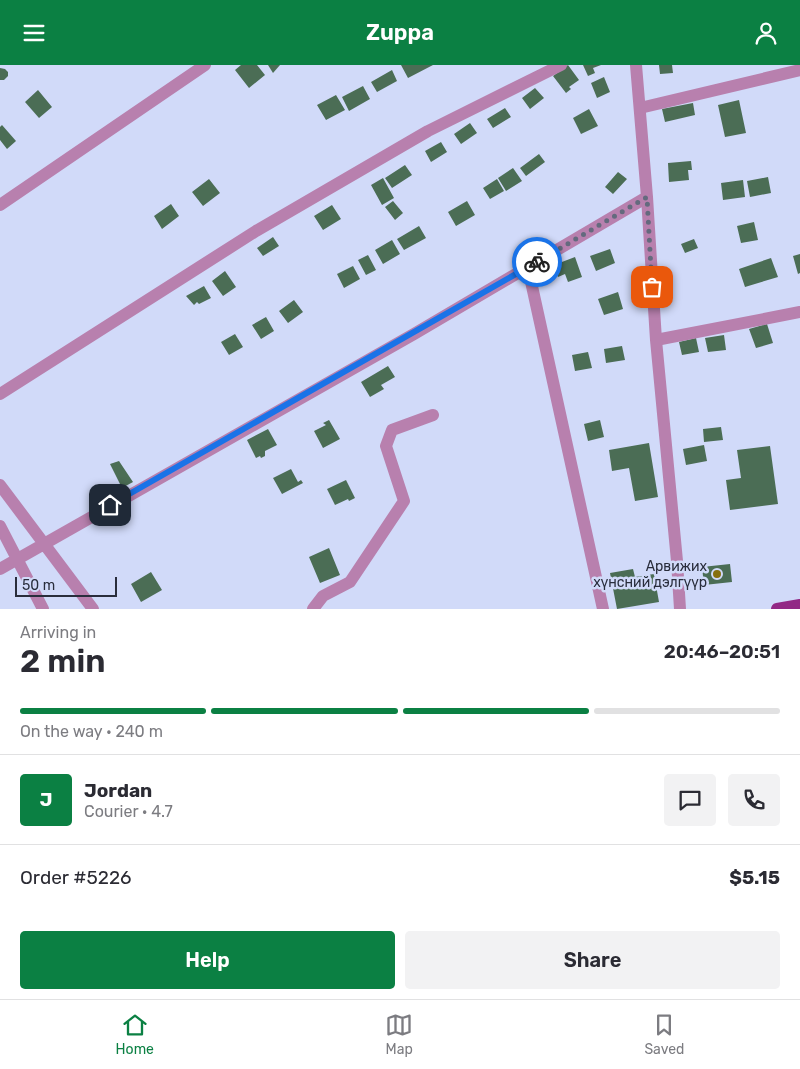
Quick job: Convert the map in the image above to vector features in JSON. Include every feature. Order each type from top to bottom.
[{"type":"main road","points":[[777,609],[800,605]]},
{"type":"street","points":[[0,205],[204,65]]},
{"type":"street","points":[[0,394],[264,226],[428,131],[561,65]]},
{"type":"street","points":[[636,65],[656,340],[680,609]]},
{"type":"street","points":[[640,108],[800,69]]},
{"type":"street","points":[[0,569],[528,268],[647,197]]},
{"type":"street","points":[[528,268],[603,609]]},
{"type":"street","points":[[656,340],[800,312]]},
{"type":"street","points":[[313,609],[323,596],[350,582],[404,501],[386,446],[392,430],[433,415]]},
{"type":"street","points":[[0,485],[93,609]]},
{"type":"street","points":[[0,526],[43,609]]},
{"type":"building","points":[[241,65],[257,65],[265,75],[249,88],[235,70]]},
{"type":"building","points":[[268,65],[280,65],[273,73]]},
{"type":"building","points":[[401,65],[433,65],[408,78]]},
{"type":"building","points":[[568,65],[579,80],[569,87],[571,89],[566,93],[553,76]]},
{"type":"building","points":[[583,65],[601,65],[593,68],[595,73],[588,76]]},
{"type":"building","points":[[659,65],[672,65],[673,73],[660,74]]},
{"type":"building","points":[[0,68],[8,72],[8,76],[4,80],[0,80]]},
{"type":"building","points":[[392,70],[397,81],[377,92],[371,82]]},
{"type":"building","points":[[604,77],[610,92],[597,98],[591,83]]},
{"type":"building","points":[[363,86],[370,99],[349,111],[342,97]]},
{"type":"building","points":[[535,88],[544,98],[530,109],[522,98]]},
{"type":"building","points":[[38,90],[52,107],[39,118],[25,102]]},
{"type":"building","points":[[336,95],[345,110],[326,120],[317,105]]},
{"type":"building","points":[[739,100],[746,133],[725,137],[718,105]]},
{"type":"building","points":[[693,103],[695,115],[665,122],[662,109]]},
{"type":"building","points":[[505,108],[511,117],[493,128],[487,119]]},
{"type":"building","points":[[589,109],[598,126],[581,134],[573,118]]},
{"type":"building","points":[[470,123],[477,133],[461,144],[454,134]]},
{"type":"building","points":[[2,125],[16,141],[7,149],[0,140],[0,127]]},
{"type":"building","points":[[441,142],[447,152],[431,162],[425,151]]},
{"type":"building","points":[[539,154],[545,162],[526,176],[520,168]]},
{"type":"building","points":[[691,161],[692,170],[688,170],[689,180],[669,182],[668,163]]},
{"type":"building","points":[[405,165],[412,175],[392,188],[385,178]]},
{"type":"building","points":[[513,168],[522,181],[506,191],[498,178]]},
{"type":"building","points":[[618,172],[627,179],[613,194],[605,187]]},
{"type":"building","points":[[768,177],[771,193],[750,197],[747,181]]},
{"type":"building","points":[[383,178],[394,198],[382,205],[371,185]]},
{"type":"building","points":[[209,179],[220,193],[203,206],[192,192]]},
{"type":"building","points":[[497,179],[504,191],[490,199],[483,188]]},
{"type":"building","points":[[743,180],[745,197],[723,200],[721,183]]},
{"type":"building","points":[[393,201],[403,213],[395,220],[385,207]]},
{"type":"building","points":[[467,201],[475,215],[456,226],[448,212]]},
{"type":"building","points":[[171,204],[179,216],[162,229],[154,216]]},
{"type":"building","points":[[332,205],[341,219],[323,230],[314,216]]},
{"type":"building","points":[[754,222],[758,240],[741,243],[737,226]]},
{"type":"building","points":[[419,226],[426,238],[404,250],[397,239]]},
{"type":"building","points":[[273,237],[279,246],[263,256],[257,248]]},
{"type":"building","points":[[694,239],[698,248],[685,253],[681,244]]},
{"type":"building","points":[[392,240],[400,254],[383,264],[375,250]]},
{"type":"building","points":[[610,249],[615,263],[596,271],[590,256]]},
{"type":"building","points":[[800,254],[800,273],[798,274],[793,256]]},
{"type":"building","points":[[368,255],[376,270],[366,275],[358,260]]},
{"type":"building","points":[[575,257],[582,277],[568,282],[565,274],[558,277],[554,265]]},
{"type":"building","points":[[771,258],[778,277],[745,287],[739,269]]},
{"type":"building","points":[[353,266],[360,279],[344,288],[337,274]]},
{"type":"building","points":[[225,271],[236,287],[223,296],[212,281]]},
{"type":"building","points":[[204,286],[211,298],[199,304],[197,302],[194,305],[186,296]]},
{"type":"building","points":[[618,292],[623,309],[604,315],[598,299]]},
{"type":"building","points":[[294,300],[303,312],[288,323],[279,311]]},
{"type":"building","points":[[266,317],[274,331],[261,339],[252,325]]},
{"type":"building","points":[[767,324],[773,343],[756,348],[749,329]]},
{"type":"building","points":[[235,334],[243,347],[229,355],[221,342]]},
{"type":"building","points":[[724,335],[726,350],[708,352],[705,338]]},
{"type":"building","points":[[696,338],[699,352],[682,355],[679,342]]},
{"type":"building","points":[[622,346],[625,360],[606,363],[604,349]]},
{"type":"building","points":[[588,352],[592,368],[575,371],[572,355]]},
{"type":"building","points":[[388,366],[395,377],[381,385],[384,389],[370,397],[361,382]]},
{"type":"building","points":[[329,420],[340,439],[323,448],[314,431],[326,425],[323,423]]},
{"type":"building","points":[[600,420],[604,437],[588,441],[584,424]]},
{"type":"building","points":[[721,427],[723,440],[704,442],[703,429]]},
{"type":"building","points":[[268,429],[277,445],[265,451],[265,456],[256,458],[247,440]]},
{"type":"building","points":[[649,443],[658,497],[635,501],[629,468],[612,471],[609,450]]},
{"type":"building","points":[[704,445],[707,461],[686,465],[683,449]]},
{"type":"building","points":[[770,446],[778,504],[730,510],[726,480],[741,478],[737,450]]},
{"type":"building","points":[[119,461],[133,482],[122,488],[110,464]]},
{"type":"building","points":[[291,469],[298,482],[301,480],[303,483],[282,494],[273,478]]},
{"type":"building","points":[[346,480],[355,498],[335,505],[327,489]]},
{"type":"building","points":[[329,548],[340,575],[320,583],[309,557]]},
{"type":"building","name":"Арвижих хүнсний дэлгүүр","points":[[730,564],[732,582],[704,585],[702,567]]},
{"type":"building","points":[[633,569],[635,577],[654,574],[659,602],[617,609],[610,573]]},
{"type":"building","points":[[151,572],[162,590],[141,602],[131,584]]},
{"type":"way so far","points":[[537,262],[647,197],[652,287]]},
{"type":"place","name":"Арвижих хүнсний дэлгүүр","points":[[717,574]]},
{"type":"route","points":[[110,505],[414,334],[537,262]]}]
